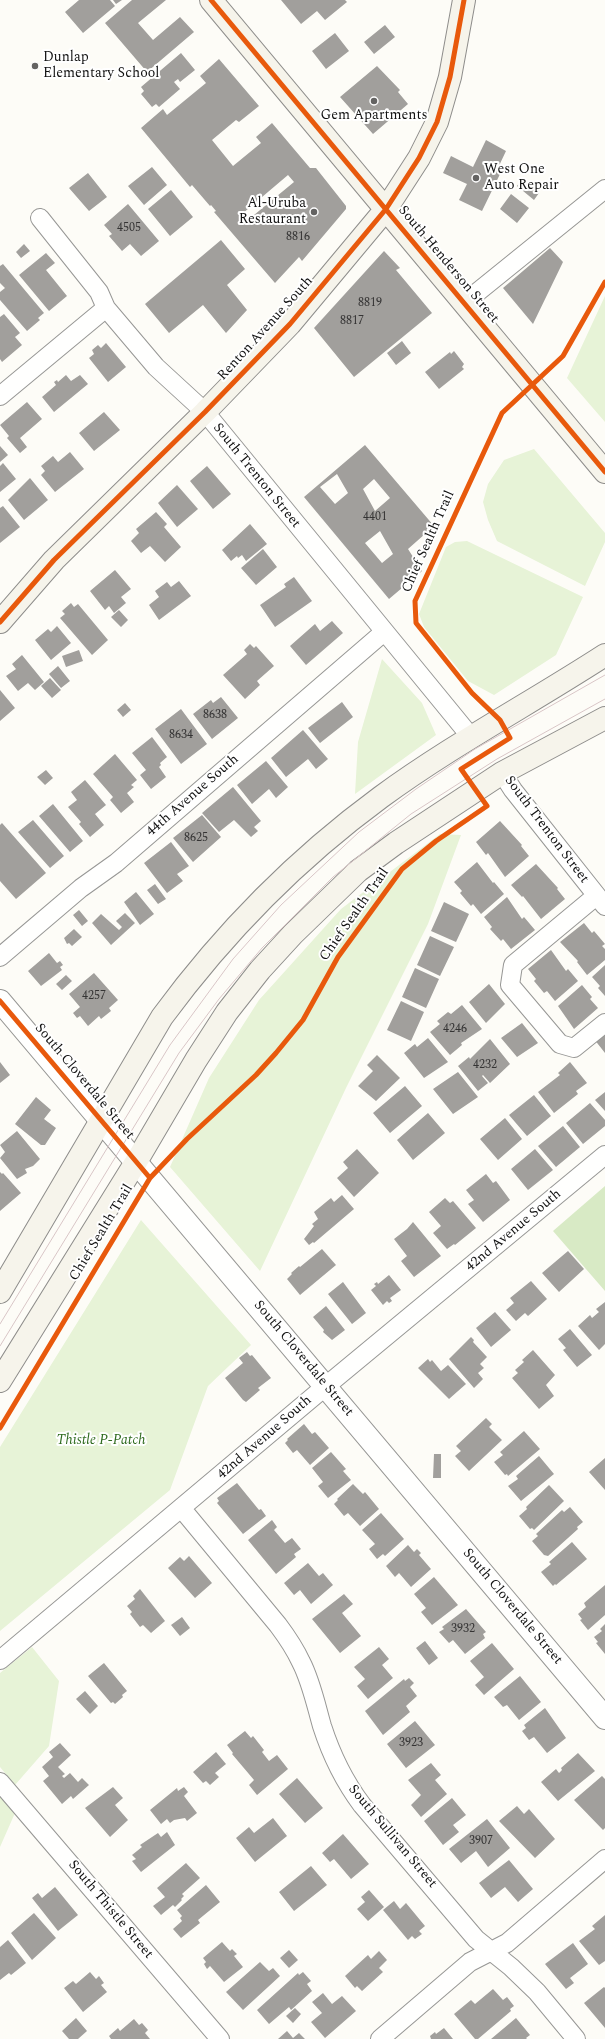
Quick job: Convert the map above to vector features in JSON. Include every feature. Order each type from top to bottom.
[{"type":"main road","name":"South Henderson Street","points":[[211,0],[605,472]]},
{"type":"main road","name":"Renton Avenue South","points":[[0,622],[54,560],[204,412],[290,324],[386,209],[419,158],[437,122],[450,77],[464,0]]},
{"type":"main road","points":[[0,1292],[162,1017],[189,980],[256,906],[317,848],[381,797],[471,737],[605,655]]},
{"type":"main road","points":[[0,1381],[136,1162],[196,1060],[227,1012],[260,970],[293,934],[358,871],[430,819],[502,773],[605,718]]},
{"type":"street","points":[[464,303],[605,189]]},
{"type":"street","name":"South Trenton Street","points":[[40,218],[99,292],[106,308],[156,367],[204,412],[471,737]]},
{"type":"street","points":[[0,396],[106,308]]},
{"type":"street","name":"44th Avenue South","points":[[0,957],[82,888],[116,863],[384,632]]},
{"type":"street","name":"South Trenton Street","points":[[502,773],[513,790],[601,901]]},
{"type":"street","points":[[601,901],[514,965],[510,985],[560,1044],[574,1048],[605,1023]]},
{"type":"street","name":"South Cloverdale Street","points":[[0,1001],[605,1718]]},
{"type":"street","name":"42nd Avenue South","points":[[0,1660],[182,1509],[326,1386],[605,1155]]},
{"type":"street","name":"South Sullivan Street","points":[[182,1509],[278,1625],[289,1641],[302,1663],[323,1728],[347,1785],[362,1805],[476,1938],[537,1992],[576,2039]]},
{"type":"street","name":"South Thistle Street","points":[[0,1782],[220,2039]]},
{"type":"street","points":[[380,2039],[469,1963],[507,1943],[605,1859]]},
{"type":"green space","points":[[605,296],[605,422],[567,378]]},
{"type":"green space","points":[[534,449],[605,533],[605,542],[585,586],[497,541],[488,520],[483,502],[488,484],[504,460]]},
{"type":"green space","points":[[467,541],[583,597],[556,655],[494,695],[468,681],[424,627],[419,614],[446,547],[455,542]]},
{"type":"green space","points":[[382,659],[422,703],[436,735],[355,794],[358,742]]},
{"type":"green space","points":[[440,834],[461,835],[428,924],[346,1088],[260,1271],[170,1167],[209,1078],[259,1000],[341,909]]},
{"type":"green space","points":[[605,1186],[605,1291],[553,1231]]},
{"type":"green space","name":"Thistle P-Patch","points":[[141,1220],[251,1345],[208,1386],[170,1490],[0,1631],[0,1447]]},
{"type":"green space","points":[[32,1647],[59,1681],[49,1746],[15,1785],[0,1767],[0,1673]]},
{"type":"green space","points":[[0,1795],[15,1813],[0,1847]]},
{"type":"building","points":[[79,0],[110,0],[115,6],[83,33],[65,12]]},
{"type":"building","points":[[113,0],[122,0],[116,4]]},
{"type":"building","points":[[132,0],[166,0],[138,23],[153,40],[180,17],[194,32],[147,72],[105,23]]},
{"type":"building","points":[[281,0],[345,0],[347,2],[325,20],[317,11],[301,24]]},
{"type":"building","points":[[385,25],[395,37],[374,54],[364,42]]},
{"type":"building","points":[[335,33],[349,51],[326,69],[312,51]]},
{"type":"building","points":[[181,53],[195,70],[180,82],[178,79],[174,82],[180,89],[159,107],[156,104],[152,107],[141,94],[144,91],[141,87]]},
{"type":"building","points":[[219,59],[259,106],[239,122],[236,120],[212,140],[233,166],[261,143],[256,137],[272,123],[310,168],[316,168],[346,206],[346,209],[302,261],[299,257],[275,283],[214,212],[216,211],[211,205],[210,206],[192,185],[190,187],[141,128],[163,109],[167,115],[206,83],[200,76]],"holes":[[[288,175],[294,182],[248,220],[242,214]]]},
{"type":"building","name":"Gem Apartments","points":[[377,66],[400,90],[398,92],[408,104],[373,134],[340,97]]},
{"type":"building","name":"West One Auto Repair","points":[[486,140],[506,151],[497,170],[501,172],[482,211],[459,200],[467,184],[443,173],[451,156],[473,167]]},
{"type":"building","points":[[152,167],[167,185],[144,205],[128,186]]},
{"type":"building","points":[[88,173],[107,197],[89,211],[69,188]]},
{"type":"building","points":[[522,179],[539,193],[534,200],[517,186]]},
{"type":"building","points":[[171,190],[193,217],[170,236],[148,209]]},
{"type":"building","points":[[511,194],[529,208],[517,223],[500,209]]},
{"type":"building","points":[[128,204],[159,241],[141,256],[130,244],[122,251],[109,236],[112,234],[104,225]]},
{"type":"building","points":[[221,240],[245,269],[227,285],[247,310],[226,333],[203,305],[169,333],[145,304]]},
{"type":"building","points":[[24,244],[30,251],[21,258],[16,252]]},
{"type":"building","points":[[550,248],[563,262],[533,324],[503,288]]},
{"type":"building","points":[[384,251],[400,268],[396,270],[432,313],[354,377],[314,328]]},
{"type":"building","points":[[46,253],[55,263],[46,270],[67,296],[49,311],[19,275]]},
{"type":"building","points":[[3,264],[44,313],[38,318],[40,320],[27,331],[0,300],[0,292],[5,288],[0,283],[0,266]]},
{"type":"building","points":[[4,314],[20,333],[15,337],[22,345],[2,362],[0,359],[0,317]]},
{"type":"building","points":[[402,341],[411,353],[396,365],[387,353]]},
{"type":"building","points":[[106,343],[126,367],[108,382],[89,358],[94,354],[92,350],[98,345],[101,348]]},
{"type":"building","points":[[454,351],[464,364],[462,367],[464,369],[439,389],[425,372],[450,352],[451,354]]},
{"type":"building","points":[[66,375],[71,381],[80,375],[88,384],[54,412],[42,397],[56,385],[54,382],[57,380],[58,382]]},
{"type":"building","points":[[27,402],[42,419],[20,438],[27,447],[20,453],[7,438],[9,436],[0,425]]},
{"type":"building","points":[[104,412],[120,430],[94,451],[79,433]]},
{"type":"building","points":[[365,445],[434,526],[408,549],[422,571],[389,599],[304,497]],"holes":[[[337,474],[348,493],[335,504],[320,487]],[[374,479],[390,498],[375,511],[363,489]],[[380,531],[393,554],[382,563],[365,543]]]},
{"type":"building","points":[[0,446],[8,455],[0,462]]},
{"type":"building","points":[[70,452],[84,469],[55,492],[41,475],[45,471],[41,466],[53,456],[58,462]]},
{"type":"building","points":[[3,463],[16,479],[0,492],[0,466]]},
{"type":"building","points":[[207,466],[231,494],[213,509],[190,481]]},
{"type":"building","points":[[30,478],[48,500],[24,520],[8,500]]},
{"type":"building","points":[[177,485],[198,509],[177,527],[158,503]]},
{"type":"building","points":[[3,506],[20,527],[0,543],[0,508]]},
{"type":"building","points":[[156,512],[167,524],[164,527],[181,547],[165,562],[150,546],[141,553],[131,541],[139,533],[136,529]]},
{"type":"building","points":[[250,524],[267,544],[246,561],[242,555],[238,558],[237,556],[231,561],[222,550]]},
{"type":"building","points":[[263,549],[277,567],[256,585],[241,568]]},
{"type":"building","points":[[115,570],[131,589],[121,597],[126,603],[114,613],[109,606],[105,610],[90,591]]},
{"type":"building","points":[[294,577],[312,601],[275,627],[260,605],[286,587],[284,584]]},
{"type":"building","points":[[179,581],[191,596],[159,620],[149,605],[159,597],[155,591],[167,582],[171,587]]},
{"type":"building","points":[[71,603],[74,607],[78,604],[108,640],[92,655],[60,618],[65,614],[62,611]]},
{"type":"building","points":[[119,610],[128,620],[121,627],[111,617]]},
{"type":"building","points":[[332,621],[343,633],[306,665],[290,646],[315,624],[320,631]]},
{"type":"building","points":[[57,626],[71,643],[51,660],[35,640],[48,629],[51,632]]},
{"type":"building","points":[[250,644],[254,648],[256,646],[274,666],[257,681],[260,685],[245,699],[223,675],[247,654],[244,650]]},
{"type":"building","points":[[79,650],[83,661],[66,667],[62,656]]},
{"type":"building","points":[[22,655],[44,682],[35,690],[28,683],[18,691],[6,676],[16,669],[12,664]]},
{"type":"building","points":[[58,666],[70,681],[61,688],[49,674]]},
{"type":"building","points":[[50,678],[61,690],[52,698],[41,686]]},
{"type":"building","points":[[0,690],[15,708],[0,721]]},
{"type":"building","points":[[221,697],[238,718],[212,739],[193,714],[211,700],[213,703]]},
{"type":"building","points":[[342,702],[353,717],[320,743],[308,728]]},
{"type":"building","points":[[125,703],[131,710],[123,717],[117,710]]},
{"type":"building","points":[[181,709],[207,744],[181,764],[155,729]]},
{"type":"building","points":[[303,730],[328,759],[316,769],[308,759],[286,777],[271,758]]},
{"type":"building","points":[[152,737],[167,757],[160,763],[161,765],[159,767],[166,777],[151,789],[140,775],[146,770],[132,753]]},
{"type":"building","points":[[115,754],[137,780],[131,785],[134,787],[127,793],[134,802],[121,813],[110,800],[113,797],[93,774]]},
{"type":"building","points":[[266,761],[288,787],[276,798],[269,789],[252,804],[237,785]]},
{"type":"building","points":[[46,770],[53,778],[45,785],[37,777]]},
{"type":"building","points":[[85,780],[106,805],[95,814],[104,825],[90,837],[79,824],[81,822],[68,807],[77,800],[71,792]]},
{"type":"building","points":[[233,787],[261,821],[254,827],[258,831],[251,837],[234,820],[219,832],[202,813]]},
{"type":"building","points":[[53,804],[83,841],[70,852],[39,816]]},
{"type":"building","points":[[202,815],[221,837],[193,862],[173,838]]},
{"type":"building","points":[[33,820],[64,856],[50,868],[18,832]]},
{"type":"building","points":[[500,821],[522,845],[521,846],[529,856],[505,877],[488,853],[486,855],[476,842]]},
{"type":"building","points":[[2,823],[46,873],[16,899],[0,881],[0,825]]},
{"type":"building","points":[[171,842],[189,866],[177,874],[183,881],[167,893],[144,863]]},
{"type":"building","points":[[477,862],[493,883],[494,882],[504,894],[481,914],[473,904],[471,906],[460,893],[462,891],[454,882]]},
{"type":"building","points":[[536,864],[558,888],[557,889],[565,899],[541,919],[523,896],[522,897],[511,885]]},
{"type":"building","points":[[155,884],[166,899],[158,904],[147,890]]},
{"type":"building","points":[[136,892],[154,914],[140,925],[124,902]]},
{"type":"building","points":[[507,897],[522,919],[524,917],[535,930],[511,949],[503,939],[501,941],[490,929],[492,927],[484,917]]},
{"type":"building","points":[[444,902],[469,914],[456,942],[431,931]]},
{"type":"building","points":[[79,910],[88,921],[82,926],[73,915]]},
{"type":"building","points":[[125,913],[135,923],[111,945],[92,923],[101,914],[119,930],[122,927],[116,921]]},
{"type":"building","points":[[584,923],[592,933],[594,931],[605,944],[602,946],[605,949],[605,960],[587,975],[577,962],[578,961],[560,942]]},
{"type":"building","points":[[74,929],[82,937],[72,946],[69,943],[67,944],[64,938]]},
{"type":"building","points":[[430,936],[454,947],[440,976],[417,965]]},
{"type":"building","points":[[551,950],[566,971],[568,969],[578,981],[555,1001],[547,991],[544,993],[534,981],[536,979],[528,969]]},
{"type":"building","points":[[49,953],[57,963],[60,961],[63,965],[60,967],[62,970],[41,986],[28,971]]},
{"type":"building","points":[[605,965],[605,996],[598,988],[600,986],[592,977]]},
{"type":"building","points":[[415,968],[439,979],[426,1008],[402,997]]},
{"type":"building","points":[[94,973],[118,1000],[109,1008],[111,1011],[101,1019],[99,1016],[88,1026],[80,1016],[77,1018],[73,1013],[80,1007],[69,994]]},
{"type":"building","points":[[66,975],[72,981],[62,990],[56,984]]},
{"type":"building","points":[[489,984],[505,1004],[486,1023],[469,1002]]},
{"type":"building","points":[[582,985],[592,997],[590,999],[598,1008],[574,1029],[558,1006]]},
{"type":"building","points":[[401,1001],[424,1012],[411,1041],[387,1030]]},
{"type":"building","points":[[462,1005],[482,1029],[461,1043],[462,1045],[450,1055],[430,1032],[440,1024],[437,1021],[448,1012],[451,1014]]},
{"type":"building","points":[[522,1023],[538,1043],[517,1057],[501,1038]]},
{"type":"building","points":[[605,1030],[605,1053],[594,1039]]},
{"type":"building","points":[[428,1038],[448,1062],[424,1078],[404,1053],[415,1044],[417,1047]]},
{"type":"building","points":[[490,1039],[510,1064],[490,1083],[483,1075],[482,1076],[488,1083],[478,1091],[458,1066],[469,1057],[470,1059]]},
{"type":"building","points":[[377,1055],[400,1078],[376,1101],[358,1086],[373,1071],[367,1065]]},
{"type":"building","points":[[0,1062],[10,1075],[0,1083]]},
{"type":"building","points":[[570,1062],[587,1083],[576,1091],[578,1094],[554,1113],[538,1092],[560,1075],[558,1073]]},
{"type":"building","points":[[458,1072],[478,1097],[453,1114],[433,1089]]},
{"type":"building","points":[[405,1086],[422,1106],[390,1133],[373,1113]]},
{"type":"building","points":[[605,1092],[605,1111],[595,1100]]},
{"type":"building","points":[[534,1095],[551,1116],[527,1136],[509,1115]]},
{"type":"building","points":[[36,1097],[51,1110],[44,1119],[56,1128],[45,1145],[41,1145],[15,1124]]},
{"type":"building","points":[[590,1103],[605,1120],[605,1126],[583,1144],[566,1123]]},
{"type":"building","points":[[428,1113],[445,1133],[413,1160],[397,1140]]},
{"type":"building","points":[[505,1118],[522,1139],[498,1160],[480,1139]]},
{"type":"building","points":[[563,1126],[580,1147],[556,1167],[538,1146]]},
{"type":"building","points":[[17,1131],[40,1159],[33,1166],[25,1169],[27,1173],[17,1179],[0,1158],[5,1152],[0,1145]]},
{"type":"building","points":[[357,1149],[379,1173],[354,1197],[337,1178],[348,1168],[343,1162]]},
{"type":"building","points":[[535,1149],[553,1170],[528,1190],[511,1169]]},
{"type":"building","points":[[0,1172],[2,1174],[3,1173],[21,1193],[0,1211]]},
{"type":"building","points":[[486,1174],[493,1183],[496,1181],[510,1200],[483,1222],[468,1204],[474,1200],[466,1190]]},
{"type":"building","points":[[342,1195],[354,1209],[314,1243],[313,1242],[309,1245],[304,1239],[314,1226],[312,1224],[318,1219],[314,1212],[331,1198],[334,1202]]},
{"type":"building","points":[[445,1198],[450,1203],[453,1201],[476,1228],[455,1245],[454,1244],[447,1249],[433,1233],[441,1226],[429,1212]]},
{"type":"building","points":[[413,1222],[441,1256],[414,1277],[401,1261],[407,1256],[394,1239],[407,1229]]},
{"type":"building","points":[[322,1249],[336,1265],[300,1295],[287,1279],[299,1266],[300,1267]]},
{"type":"building","points":[[568,1251],[584,1269],[559,1292],[542,1273]]},
{"type":"building","points":[[389,1275],[401,1290],[390,1298],[392,1301],[389,1303],[387,1301],[383,1305],[371,1290],[376,1286],[374,1284],[377,1282],[378,1284]]},
{"type":"building","points":[[531,1281],[547,1299],[528,1316],[525,1313],[516,1321],[506,1310],[514,1303],[510,1298]]},
{"type":"building","points":[[343,1282],[366,1313],[352,1324],[328,1294]]},
{"type":"building","points":[[605,1302],[605,1344],[599,1350],[578,1326],[590,1315],[592,1318],[599,1312],[596,1309]]},
{"type":"building","points":[[326,1306],[345,1330],[332,1340],[323,1332],[324,1330],[313,1317]]},
{"type":"building","points":[[495,1312],[511,1330],[491,1347],[476,1328]]},
{"type":"building","points":[[570,1329],[592,1355],[577,1367],[563,1350],[566,1348],[558,1339]]},
{"type":"building","points":[[471,1337],[474,1340],[473,1342],[487,1357],[480,1364],[484,1368],[478,1373],[483,1379],[474,1388],[449,1359]]},
{"type":"building","points":[[533,1350],[555,1375],[546,1385],[554,1396],[539,1409],[512,1378],[518,1373],[515,1370],[524,1362],[522,1360]]},
{"type":"building","points":[[247,1352],[250,1356],[252,1355],[271,1378],[258,1388],[260,1390],[246,1402],[225,1378],[243,1363],[239,1358]]},
{"type":"building","points":[[428,1359],[430,1362],[432,1360],[441,1371],[448,1365],[466,1384],[449,1399],[418,1368]]},
{"type":"building","points":[[486,1418],[492,1424],[489,1427],[502,1440],[469,1471],[455,1456],[461,1451],[456,1446]]},
{"type":"building","points":[[304,1424],[312,1434],[315,1432],[329,1448],[310,1465],[297,1450],[293,1453],[285,1443],[288,1440],[287,1439]]},
{"type":"building","points":[[524,1431],[540,1449],[508,1476],[507,1474],[505,1475],[494,1462],[503,1455],[500,1452]]},
{"type":"building","points":[[331,1452],[346,1469],[343,1471],[351,1480],[328,1498],[318,1486],[323,1482],[312,1468]]},
{"type":"building","points":[[434,1454],[441,1454],[441,1478],[433,1478]]},
{"type":"building","points":[[539,1456],[554,1474],[521,1501],[508,1486],[518,1479],[516,1476]]},
{"type":"building","points":[[605,1458],[605,1490],[589,1472]]},
{"type":"building","points":[[237,1483],[259,1510],[261,1509],[266,1516],[243,1534],[217,1503],[219,1501],[217,1498]]},
{"type":"building","points":[[353,1484],[363,1494],[365,1492],[379,1509],[360,1526],[348,1513],[344,1516],[334,1504],[338,1500],[337,1499]]},
{"type":"building","points":[[549,1485],[564,1501],[534,1530],[532,1528],[530,1529],[519,1516],[527,1509],[526,1507]]},
{"type":"building","points":[[570,1507],[583,1522],[577,1527],[578,1529],[548,1556],[544,1555],[532,1541],[538,1536],[536,1534],[562,1510],[564,1512]]},
{"type":"building","points":[[381,1513],[404,1539],[385,1556],[383,1554],[377,1559],[369,1549],[375,1544],[362,1530]]},
{"type":"building","points":[[272,1520],[277,1527],[274,1530],[285,1543],[292,1538],[301,1549],[294,1554],[296,1557],[276,1574],[248,1540]]},
{"type":"building","points":[[572,1542],[587,1559],[553,1586],[541,1572],[551,1564],[549,1562]]},
{"type":"building","points":[[408,1545],[414,1552],[417,1549],[421,1553],[419,1555],[431,1569],[411,1587],[399,1573],[395,1577],[386,1566]]},
{"type":"building","points":[[189,1556],[212,1583],[195,1598],[168,1568],[180,1557],[184,1561]]},
{"type":"building","points":[[308,1563],[319,1576],[323,1573],[333,1585],[311,1604],[300,1590],[294,1595],[284,1583]]},
{"type":"building","points":[[434,1577],[458,1605],[432,1625],[421,1612],[426,1608],[414,1594]]},
{"type":"building","points":[[605,1585],[605,1615],[588,1630],[580,1620],[582,1619],[578,1614],[586,1607],[584,1603]]},
{"type":"building","points":[[140,1589],[165,1621],[151,1633],[143,1625],[140,1627],[130,1614],[132,1612],[127,1606],[135,1599],[133,1596]]},
{"type":"building","points":[[344,1594],[353,1604],[342,1613],[361,1636],[340,1653],[312,1619]]},
{"type":"building","points":[[466,1609],[486,1632],[483,1634],[485,1638],[465,1654],[453,1640],[449,1643],[439,1632],[444,1629],[442,1627]]},
{"type":"building","points":[[182,1617],[190,1628],[180,1636],[171,1625]]},
{"type":"building","points":[[605,1624],[605,1654],[596,1643],[598,1642],[594,1637],[602,1631],[600,1629]]},
{"type":"building","points":[[425,1641],[438,1658],[429,1665],[416,1648]]},
{"type":"building","points":[[492,1643],[514,1669],[484,1695],[475,1685],[484,1677],[470,1661]]},
{"type":"building","points":[[379,1647],[389,1659],[382,1665],[393,1678],[368,1699],[357,1686],[365,1679],[354,1667]]},
{"type":"building","points":[[104,1663],[127,1691],[115,1704],[113,1702],[111,1703],[88,1676]]},
{"type":"building","points":[[520,1676],[541,1702],[519,1720],[507,1705],[503,1707],[494,1697]]},
{"type":"building","points":[[409,1678],[414,1683],[410,1687],[417,1696],[406,1706],[410,1712],[383,1735],[365,1711],[404,1679],[405,1681]]},
{"type":"building","points":[[85,1691],[98,1706],[90,1714],[76,1699]]},
{"type":"building","points":[[545,1708],[566,1738],[547,1753],[534,1737],[529,1740],[522,1731],[526,1728],[524,1725]]},
{"type":"building","points":[[415,1721],[435,1745],[406,1768],[387,1744]]},
{"type":"building","points":[[245,1731],[251,1738],[253,1736],[264,1750],[262,1752],[269,1761],[277,1755],[288,1769],[257,1795],[249,1785],[254,1780],[232,1754],[233,1753],[227,1745]]},
{"type":"building","points":[[60,1743],[71,1755],[58,1767],[65,1774],[62,1776],[64,1778],[70,1773],[78,1782],[82,1778],[89,1785],[73,1799],[71,1796],[62,1804],[43,1781],[49,1776],[42,1767],[53,1757],[49,1752]]},
{"type":"building","points":[[216,1752],[226,1764],[215,1773],[219,1777],[210,1785],[206,1781],[203,1783],[193,1772]]},
{"type":"building","points":[[578,1753],[595,1771],[558,1801],[541,1782],[556,1769],[559,1773],[562,1770],[561,1768]]},
{"type":"building","points":[[431,1763],[441,1775],[435,1780],[447,1794],[421,1817],[411,1805],[421,1795],[408,1780]]},
{"type":"building","points":[[602,1776],[605,1779],[605,1828],[603,1830],[574,1800]]},
{"type":"building","points":[[297,1778],[323,1808],[305,1823],[279,1794]]},
{"type":"building","points":[[113,1787],[123,1798],[115,1805],[128,1820],[110,1837],[85,1808]]},
{"type":"building","points":[[184,1787],[188,1792],[184,1796],[197,1813],[187,1821],[185,1818],[174,1820],[170,1823],[167,1819],[161,1824],[150,1810],[177,1788],[178,1791]]},
{"type":"building","points":[[452,1798],[466,1815],[453,1825],[459,1832],[443,1845],[424,1821]]},
{"type":"building","points":[[517,1806],[524,1814],[529,1809],[555,1839],[535,1858],[499,1821]]},
{"type":"building","points":[[273,1818],[287,1836],[255,1862],[236,1838],[249,1827],[254,1833]]},
{"type":"building","points":[[487,1819],[510,1848],[488,1867],[476,1851],[461,1863],[449,1849]]},
{"type":"building","points":[[167,1832],[175,1845],[141,1872],[132,1861],[136,1859],[132,1855],[142,1847],[140,1845],[158,1833],[161,1837]]},
{"type":"building","points":[[343,1834],[369,1864],[351,1879],[334,1859],[330,1862],[322,1853]]},
{"type":"building","points":[[509,1860],[533,1889],[518,1902],[505,1887],[491,1898],[479,1883]]},
{"type":"building","points":[[186,1863],[200,1878],[182,1894],[184,1896],[181,1899],[182,1900],[175,1907],[173,1905],[161,1915],[153,1906],[165,1897],[157,1888]]},
{"type":"building","points":[[311,1866],[327,1885],[294,1911],[279,1892]]},
{"type":"building","points":[[206,1885],[220,1902],[198,1920],[200,1923],[181,1938],[173,1929],[182,1921],[180,1918],[182,1916],[177,1910]]},
{"type":"building","points":[[55,1887],[78,1915],[58,1931],[32,1898],[38,1893],[42,1898]]},
{"type":"building","points":[[369,1890],[384,1907],[368,1921],[357,1909],[365,1902],[361,1897]]},
{"type":"building","points":[[394,1901],[400,1909],[406,1903],[425,1926],[419,1931],[422,1934],[415,1939],[412,1936],[408,1940],[383,1910]]},
{"type":"building","points":[[34,1913],[56,1938],[32,1960],[11,1933]]},
{"type":"building","points":[[605,1915],[605,1961],[599,1965],[579,1941],[595,1929],[592,1926]]},
{"type":"building","points":[[8,1940],[26,1963],[11,1975],[9,1973],[0,1980],[0,1947]]},
{"type":"building","points":[[222,1942],[230,1951],[232,1949],[237,1954],[234,1956],[243,1967],[224,1982],[210,1966],[207,1969],[204,1964],[206,1962],[203,1958]]},
{"type":"building","points":[[573,1943],[588,1964],[570,1978],[574,1983],[566,1989],[545,1964]]},
{"type":"building","points":[[289,1950],[298,1960],[289,1968],[280,1958]]},
{"type":"building","points":[[379,1951],[387,1960],[379,1968],[383,1972],[362,1991],[357,1986],[355,1988],[345,1976],[368,1955],[371,1959]]},
{"type":"building","points":[[260,1962],[269,1971],[273,1968],[280,1976],[243,2010],[226,1992]]},
{"type":"building","points":[[90,1972],[96,1979],[99,1976],[104,1983],[101,1985],[107,1992],[83,2012],[64,1988],[73,1981],[76,1984]]},
{"type":"building","points":[[303,1972],[311,1981],[307,1984],[312,1991],[291,2010],[289,2007],[269,2024],[257,2010],[298,1973],[299,1975]]},
{"type":"building","points":[[604,1987],[605,1988],[605,2028],[584,2003]]},
{"type":"building","points":[[493,1989],[503,2000],[507,1997],[514,2006],[510,2009],[511,2011],[478,2039],[475,2039],[454,2014],[471,2000],[475,2004]]},
{"type":"building","points":[[323,1993],[332,2004],[342,1996],[356,2011],[325,2038],[311,2022],[322,2013],[312,2002]]},
{"type":"building","points":[[295,2008],[301,2014],[293,2023],[286,2016]]},
{"type":"building","points":[[76,2018],[87,2031],[78,2039],[69,2039],[62,2031]]},
{"type":"building","points":[[516,2018],[530,2035],[526,2038],[527,2039],[491,2039]]},
{"type":"building","points":[[134,2019],[139,2025],[142,2023],[148,2030],[145,2033],[150,2039],[111,2039],[109,2036],[118,2028],[120,2031]]},
{"type":"building","points":[[444,2028],[453,2039],[431,2039],[430,2036],[435,2032],[436,2034]]},
{"type":"building","points":[[287,2031],[293,2038],[299,2033],[305,2039],[278,2039]]},
{"type":"tram line","points":[[0,1324],[170,1045],[233,959],[281,905],[359,832],[416,789],[475,749],[605,675]]},
{"type":"tram line","points":[[0,1346],[179,1053],[219,999],[262,948],[333,877],[411,814],[497,759],[605,699]]},
{"type":"cycle path","points":[[211,0],[605,472]]},
{"type":"cycle path","points":[[0,622],[54,560],[205,412],[290,324],[386,209],[419,158],[437,122],[450,77],[464,0]]},
{"type":"cycle path","name":"Chief Sealth Trail","points":[[0,1428],[150,1178],[187,1139],[256,1075],[303,1020],[338,957],[402,869],[436,841],[487,806],[461,769],[510,738],[500,720],[472,693],[416,623],[415,601],[502,413],[563,356],[605,282]]},
{"type":"cycle path","points":[[0,1001],[150,1178]]},
{"type":"place","name":"Dunlap Elementary School","points":[[35,66]]},
{"type":"place","name":"Gem Apartments","points":[[374,101]]},
{"type":"place","name":"West One Auto Repair","points":[[476,178]]},
{"type":"place","name":"Al-Uruba Restaurant","points":[[314,212]]}]
